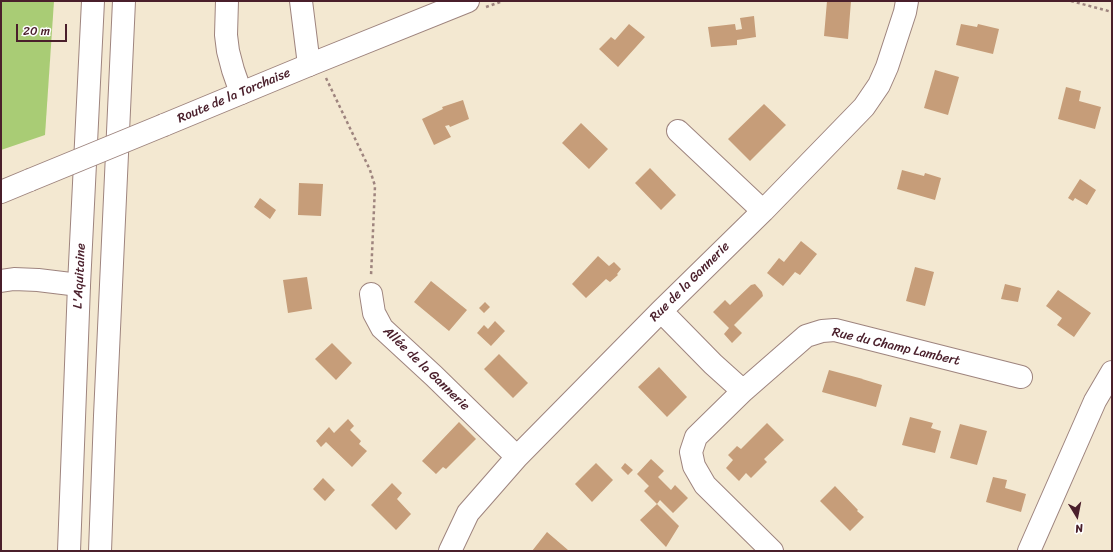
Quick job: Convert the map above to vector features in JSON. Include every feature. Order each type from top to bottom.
[{"type":"main road","name":"L'Aquitaine","points":[[70,551],[79,285],[93,1]]},
{"type":"main road","points":[[100,551],[105,408],[124,1]]},
{"type":"main road","points":[[227,1],[226,35],[228,51],[241,94]]},
{"type":"main road","points":[[301,1],[314,63]]},
{"type":"main road","name":"Route de la Torchaise","points":[[1,192],[468,1]]},
{"type":"main road","name":"Rue de la Gannerie","points":[[450,551],[468,513],[516,457],[763,211],[864,107],[879,85],[888,67],[907,1]]},
{"type":"main road","points":[[678,131],[763,211]]},
{"type":"main road","points":[[1,281],[38,280],[79,285]]},
{"type":"main road","name":"Allée de la Gannerie","points":[[371,294],[374,313],[382,328],[434,376],[516,457]]},
{"type":"main road","points":[[661,311],[712,364],[743,391]]},
{"type":"main road","name":"Rue du Champ Lambert","points":[[772,551],[705,485],[694,466],[691,452],[696,437],[743,391],[806,336],[822,331],[835,330],[1020,377]]},
{"type":"main road","points":[[1029,551],[1095,400],[1112,372]]},
{"type":"path","points":[[1070,1],[1112,12]]},
{"type":"path","points":[[314,63],[370,170],[375,186],[371,294]]},
{"type":"green space","points":[[1,1],[54,1],[45,135],[1,150]]},
{"type":"building","points":[[827,1],[851,1],[848,39],[824,36]]},
{"type":"building","points":[[754,16],[756,37],[737,40],[737,45],[711,47],[708,27],[735,24],[736,30],[742,29],[740,18]]},
{"type":"building","points":[[629,24],[645,37],[618,67],[599,49],[611,37],[615,40]]},
{"type":"building","points":[[961,24],[977,27],[978,24],[999,29],[993,54],[956,45]]},
{"type":"building","points":[[935,70],[959,77],[948,115],[924,108]]},
{"type":"building","points":[[1066,87],[1081,91],[1079,101],[1101,107],[1095,129],[1058,119]]},
{"type":"building","points":[[463,100],[469,119],[450,127],[449,125],[445,126],[451,137],[434,145],[422,119],[443,109],[442,107]]},
{"type":"building","points":[[764,104],[786,125],[750,161],[728,139]]},
{"type":"building","points":[[581,123],[608,149],[589,169],[562,143]]},
{"type":"building","points":[[650,168],[676,195],[661,210],[635,183]]},
{"type":"building","points":[[902,170],[924,176],[925,173],[941,178],[935,200],[897,189]]},
{"type":"building","points":[[1080,179],[1096,190],[1087,205],[1075,198],[1073,201],[1068,198]]},
{"type":"building","points":[[299,183],[323,184],[321,216],[298,215]]},
{"type":"building","points":[[260,198],[276,210],[270,219],[254,207]]},
{"type":"building","points":[[801,241],[817,254],[800,275],[795,272],[783,286],[767,273],[779,258],[784,262]]},
{"type":"building","points":[[598,256],[609,266],[614,262],[621,269],[617,274],[618,275],[610,282],[606,279],[586,298],[572,284]]},
{"type":"building","points":[[915,267],[934,272],[925,306],[906,301]]},
{"type":"building","points":[[307,277],[312,309],[288,313],[283,280]]},
{"type":"building","points":[[431,281],[467,310],[449,331],[414,302]]},
{"type":"building","points":[[755,284],[762,292],[763,296],[734,325],[742,333],[732,343],[724,334],[729,328],[713,312],[725,300],[730,305],[751,285]]},
{"type":"building","points":[[1005,284],[1021,288],[1018,302],[1001,299]]},
{"type":"building","points":[[1058,290],[1091,313],[1074,337],[1057,325],[1062,318],[1046,306]]},
{"type":"building","points":[[485,302],[490,307],[484,313],[479,308]]},
{"type":"building","points":[[495,321],[505,331],[491,346],[477,333],[484,325],[488,329]]},
{"type":"building","points":[[332,343],[352,363],[336,380],[315,359]]},
{"type":"building","points":[[499,354],[528,383],[513,398],[484,369]]},
{"type":"building","points":[[659,367],[687,397],[667,417],[638,387]]},
{"type":"building","points":[[829,370],[882,385],[876,407],[822,392]]},
{"type":"building","points":[[910,417],[933,423],[931,428],[941,431],[935,453],[902,445]]},
{"type":"building","points":[[348,419],[354,426],[350,430],[361,441],[359,444],[367,451],[352,467],[326,442],[321,447],[316,441],[329,427],[334,433]]},
{"type":"building","points":[[459,422],[476,439],[446,469],[443,467],[436,474],[422,461]]},
{"type":"building","points":[[767,423],[784,440],[764,459],[767,462],[751,478],[746,473],[739,481],[726,468],[733,460],[728,455],[737,446],[741,449]]},
{"type":"building","points":[[960,424],[987,431],[977,465],[950,458]]},
{"type":"building","points":[[651,459],[664,471],[658,477],[671,490],[675,485],[688,498],[673,513],[660,500],[657,504],[644,491],[649,486],[637,474]]},
{"type":"building","points":[[596,463],[613,480],[592,502],[575,484]]},
{"type":"building","points":[[625,463],[633,470],[628,475],[621,468]]},
{"type":"building","points":[[993,477],[1007,480],[1005,488],[1026,494],[1021,512],[986,502]]},
{"type":"building","points":[[323,478],[335,490],[325,501],[313,489]]},
{"type":"building","points":[[392,483],[402,493],[397,499],[411,514],[396,530],[371,505]]},
{"type":"building","points":[[835,486],[864,517],[850,531],[820,501]]},
{"type":"building","points":[[657,504],[679,526],[666,547],[640,520]]},
{"type":"building","points":[[547,532],[568,550],[532,551]]}]
